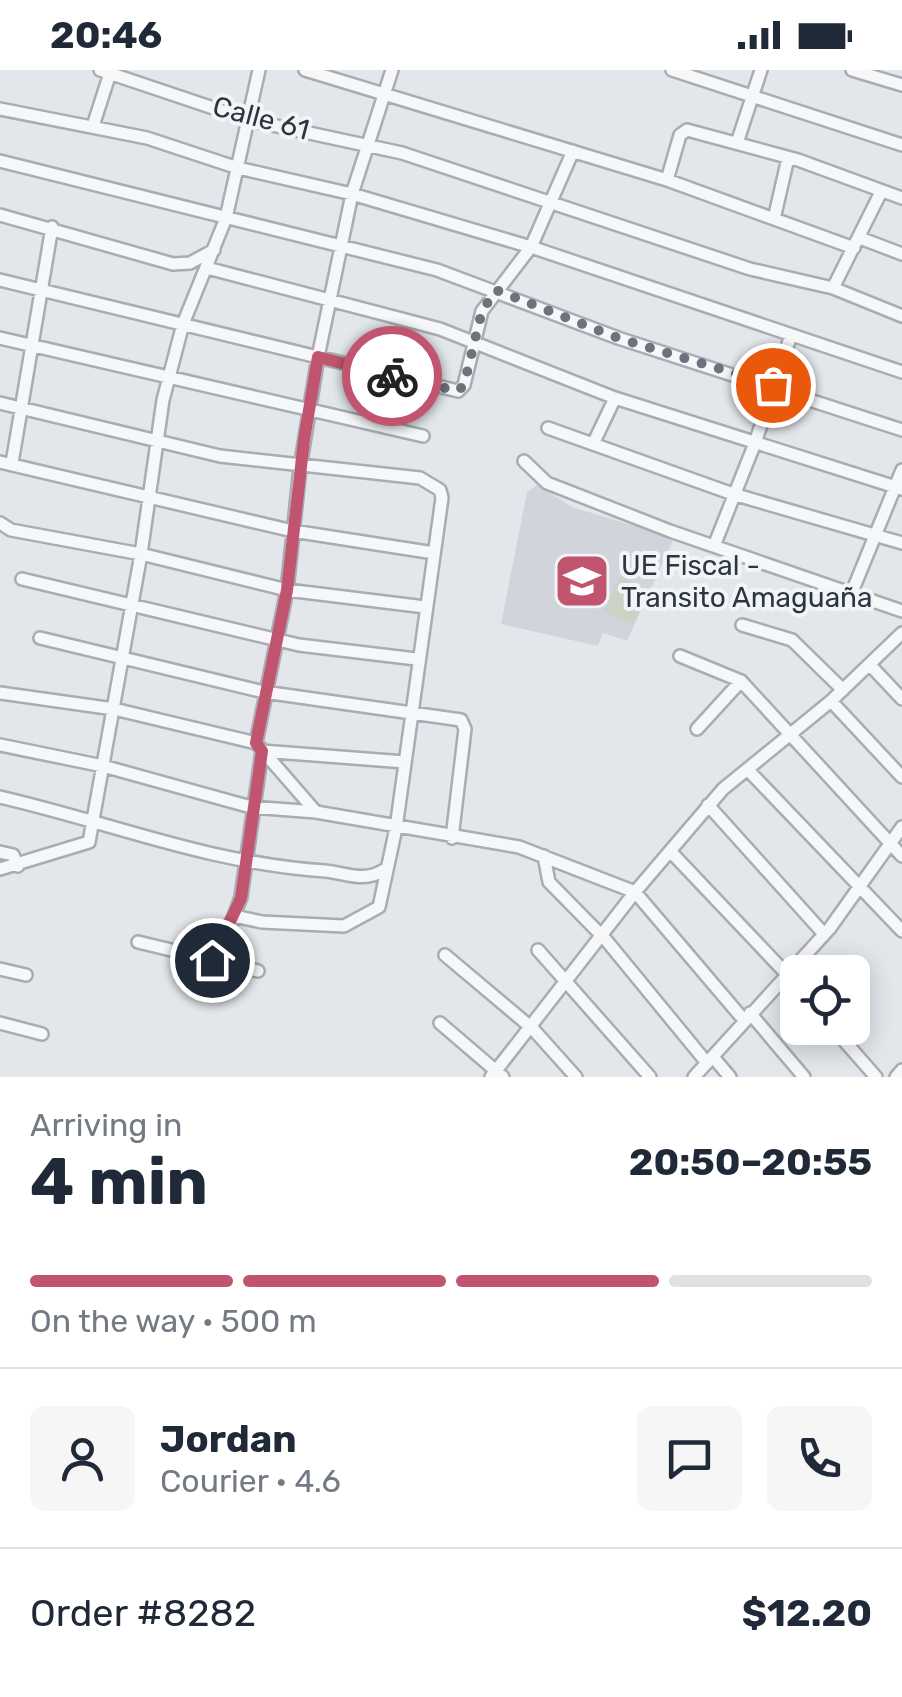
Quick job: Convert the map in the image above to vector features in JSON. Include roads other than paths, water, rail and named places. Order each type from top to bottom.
[{"type":"street","points":[[0,870],[89,842],[141,554],[168,376],[183,324],[226,218],[259,70]]},
{"type":"street","points":[[305,70],[666,180],[774,219],[902,254]]},
{"type":"street","points":[[212,960],[234,916],[246,862],[264,692],[287,590],[300,468],[318,357],[352,194],[392,70]]},
{"type":"street","points":[[672,70],[902,145]]},
{"type":"street","points":[[737,143],[761,70]]},
{"type":"street","points":[[852,70],[902,85]]},
{"type":"street","points":[[94,126],[108,71]]},
{"type":"street","name":"Calle 61","points":[[108,71],[250,120],[367,143],[750,269],[833,288],[902,316]]},
{"type":"street","points":[[0,109],[94,126],[238,168],[352,194],[531,248],[902,372]]},
{"type":"street","points":[[666,180],[682,131],[788,158],[902,198]]},
{"type":"street","points":[[0,280],[458,391],[464,385],[482,311],[531,248],[574,151]]},
{"type":"street","points":[[774,219],[788,158]]},
{"type":"street","points":[[0,161],[438,270],[618,338],[773,385],[902,430]]},
{"type":"street","points":[[833,288],[881,192]]},
{"type":"street","points":[[0,215],[172,264],[190,262],[214,250]]},
{"type":"street","points":[[52,228],[20,408],[6,462],[293,531],[434,552]]},
{"type":"street","points":[[207,268],[476,341],[615,398],[898,488]]},
{"type":"street","points":[[714,546],[755,444],[791,335]]},
{"type":"street","points":[[0,338],[424,436]]},
{"type":"street","points":[[594,444],[615,398]]},
{"type":"street","points":[[0,403],[155,442],[300,468],[402,475],[434,485],[442,498],[416,660],[396,828],[379,907],[344,926],[262,922],[234,916]]},
{"type":"street","points":[[548,428],[733,494],[902,543]]},
{"type":"street","points":[[524,461],[547,483],[902,611]]},
{"type":"street","points":[[852,592],[898,488],[902,470]]},
{"type":"street","points":[[0,523],[10,530],[141,554],[287,590],[425,607]]},
{"type":"street","points":[[22,579],[274,639],[416,660]]},
{"type":"street","points":[[742,625],[792,640],[843,690]]},
{"type":"street","points":[[440,1022],[498,1075],[635,892],[708,806],[831,701],[902,633]]},
{"type":"street","points":[[40,638],[264,692],[465,722],[452,838]]},
{"type":"street","points":[[680,656],[742,681],[902,856]]},
{"type":"street","points":[[870,664],[902,699]]},
{"type":"street","points":[[697,729],[742,681]]},
{"type":"street","points":[[0,693],[114,709],[259,747],[405,762]]},
{"type":"street","points":[[831,701],[902,777]]},
{"type":"street","points":[[0,745],[103,766],[251,807],[316,812],[518,847],[635,892],[804,1077]]},
{"type":"street","points":[[259,747],[316,812]]},
{"type":"street","points":[[748,770],[902,932]]},
{"type":"street","points":[[0,798],[172,847],[246,862],[362,878],[384,870]]},
{"type":"street","points":[[708,806],[824,934]]},
{"type":"street","points":[[805,955],[902,826]]},
{"type":"street","points":[[0,852],[13,855],[18,866]]},
{"type":"street","points":[[671,852],[780,967]]},
{"type":"street","points":[[544,856],[549,882],[710,1060],[730,1077]]},
{"type":"street","points":[[138,942],[258,971]]},
{"type":"street","points":[[538,950],[650,1077]]},
{"type":"street","points":[[445,955],[533,1029],[576,1077]]},
{"type":"street","points":[[0,969],[26,975]]},
{"type":"street","points":[[694,1077],[780,981]]},
{"type":"street","points":[[0,1022],[42,1034]]},
{"type":"street","points":[[848,1045],[876,1077]]},
{"type":"street","points":[[896,1077],[902,1070]]},
{"type":"place","name":"UE Fiscal - Transito Amaguaña","points":[[582,581]]}]
